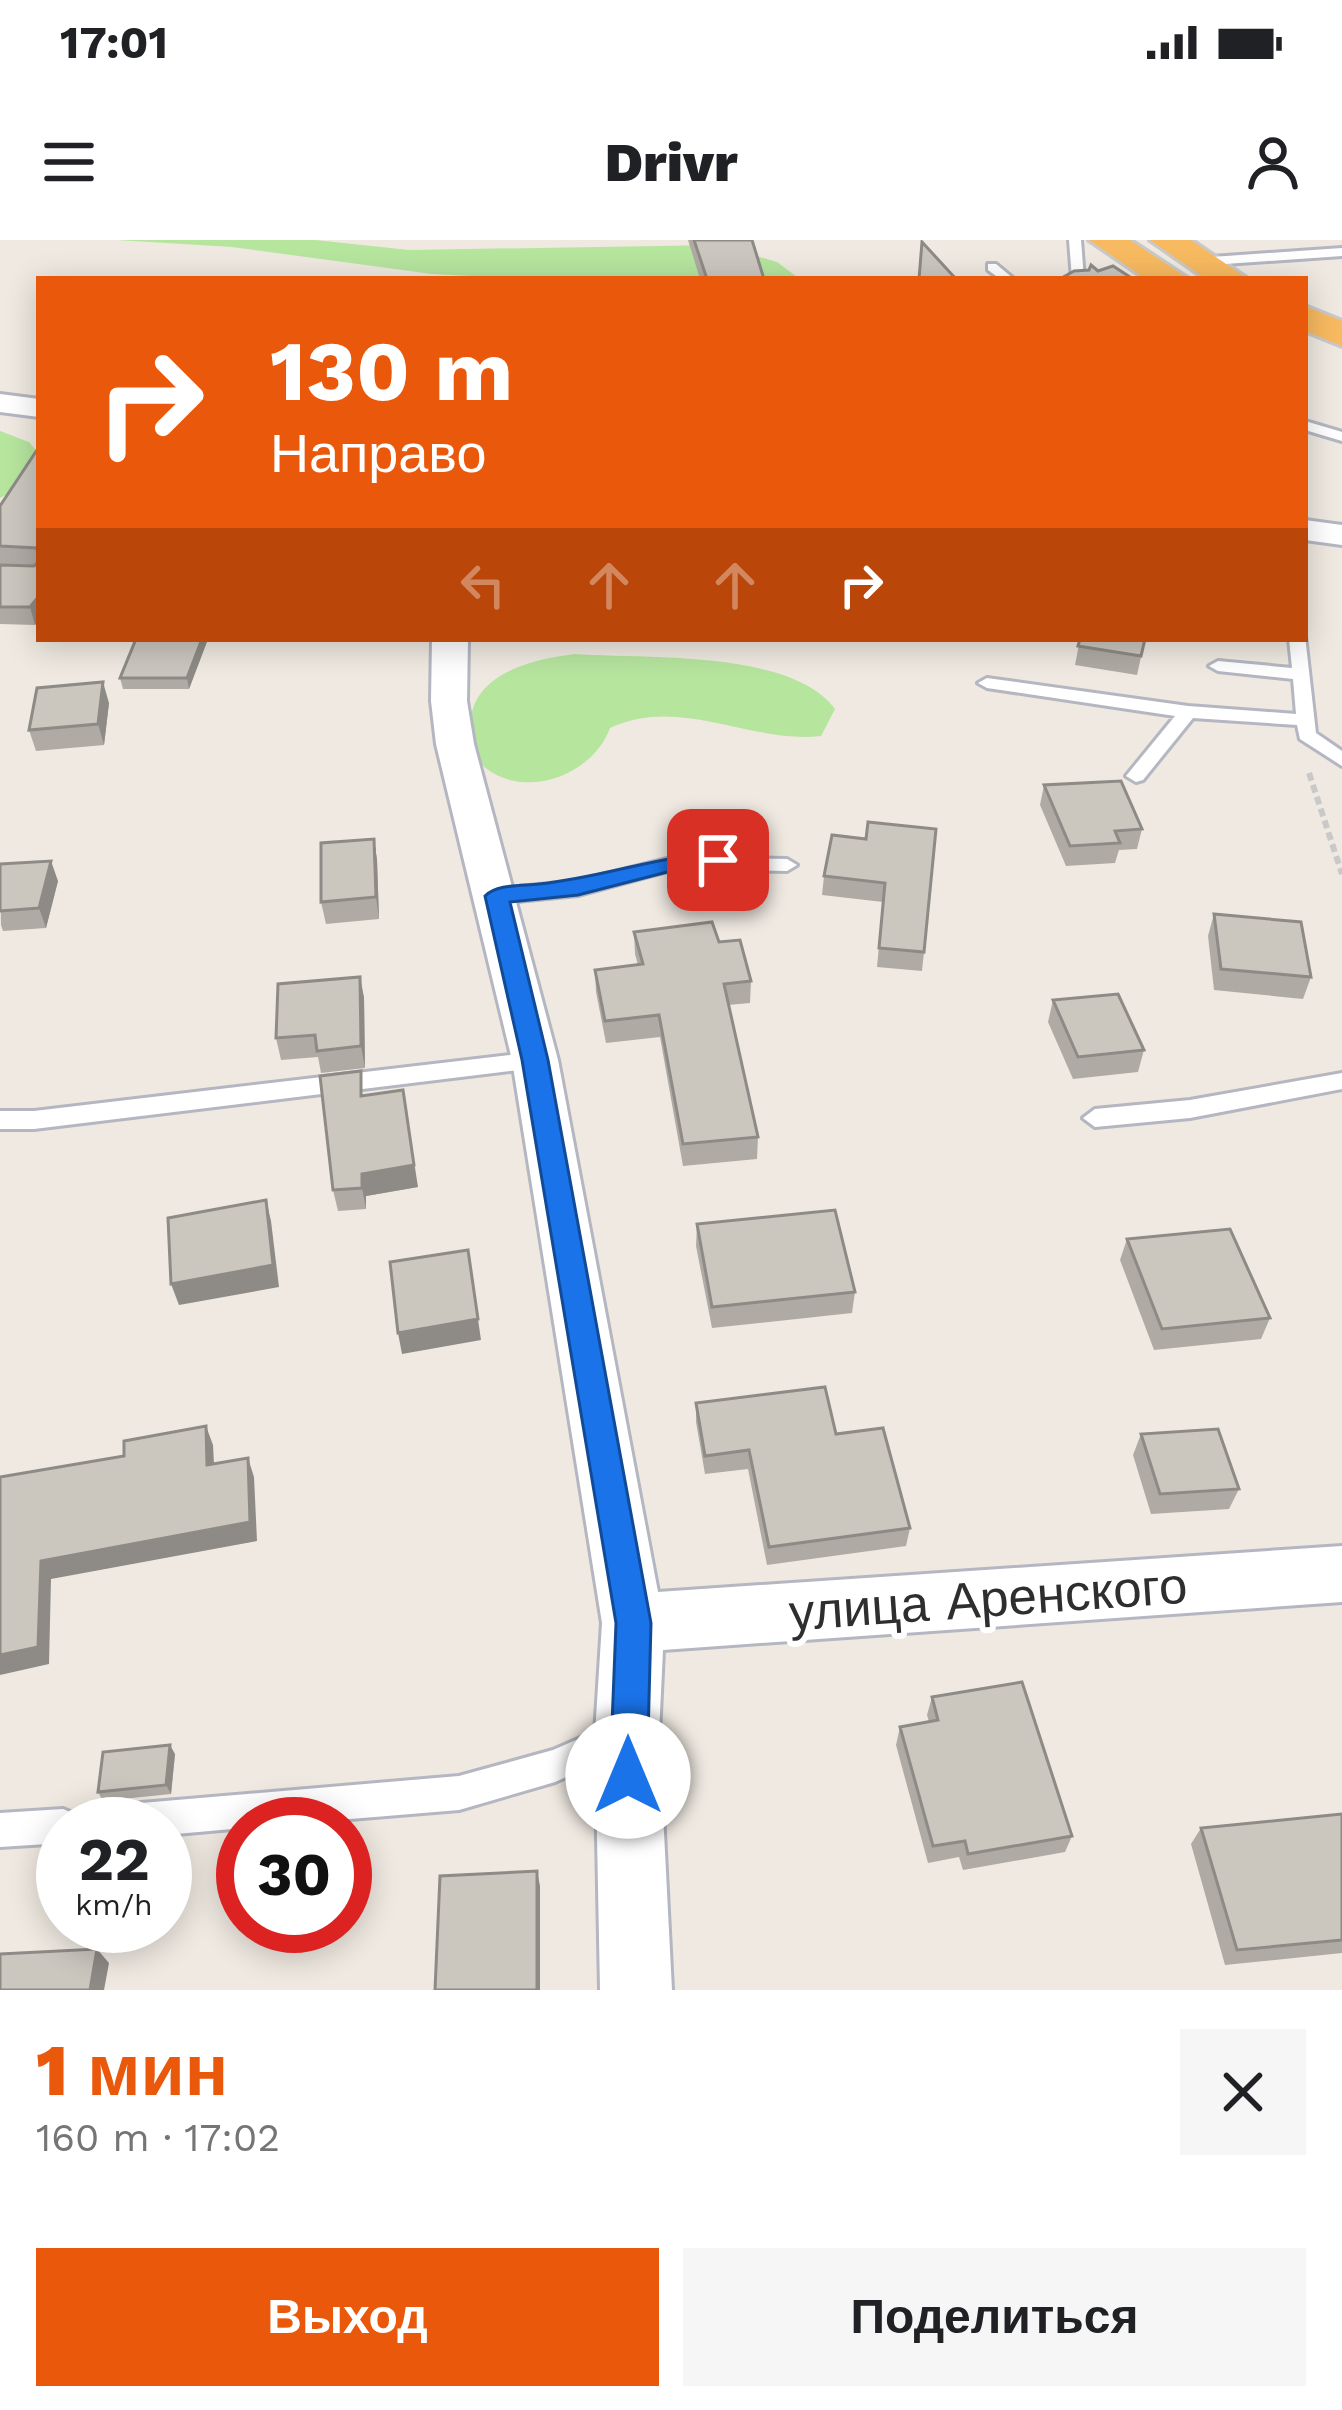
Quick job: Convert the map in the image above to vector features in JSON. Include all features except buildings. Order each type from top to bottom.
[{"type":"highway","points":[[1167,240],[1184,270]]},
{"type":"highway","points":[[1086,249],[1215,276]]},
{"type":"highway","points":[[1308,318],[1342,335]]},
{"type":"highway","points":[[1308,350],[1342,367]]},
{"type":"street","points":[[0,403],[36,408]]},
{"type":"street","points":[[1308,530],[1342,535]]},
{"type":"street","points":[[450,642],[452,722],[535,1060],[633,1623],[627,1733],[636,1990]]},
{"type":"street","name":"улица Аренского","points":[[633,1623],[1342,1574]]},
{"type":"lane","points":[[1184,270],[1342,252]]},
{"type":"lane","points":[[992,267],[1004,276]]},
{"type":"lane","points":[[1308,426],[1342,437]]},
{"type":"lane","points":[[1298,642],[1306,728]]},
{"type":"lane","points":[[1218,666],[1302,674]]},
{"type":"lane","points":[[987,683],[1306,728],[1342,760]]},
{"type":"lane","points":[[1136,776],[1188,712]]},
{"type":"lane","points":[[496,896],[578,888],[675,862],[787,865]]},
{"type":"lane","points":[[0,1120],[34,1120],[535,1060]]},
{"type":"lane","points":[[1095,1118],[1190,1108],[1342,1081]]},
{"type":"lane","points":[[192,1815],[459,1792],[555,1766],[627,1733]]},
{"type":"lane","points":[[0,1830],[36,1828]]},
{"type":"path","points":[[1306,728],[1310,778],[1342,874]]},
{"type":"green space","points":[[117,240],[315,240],[409,250],[719,245],[777,262],[796,276],[432,274],[232,247]]},
{"type":"green space","points":[[0,431],[29,442],[36,458],[12,492],[0,498]]},
{"type":"green space","points":[[574,654],[751,667],[814,690],[835,709],[821,736],[794,737],[663,716],[610,728],[590,758],[558,777],[522,782],[487,769],[471,736],[477,699],[488,685],[519,667]]},
{"type":"route","points":[[628,1776],[633,1623],[535,1060],[496,896],[578,888],[675,862],[718,860]]}]
